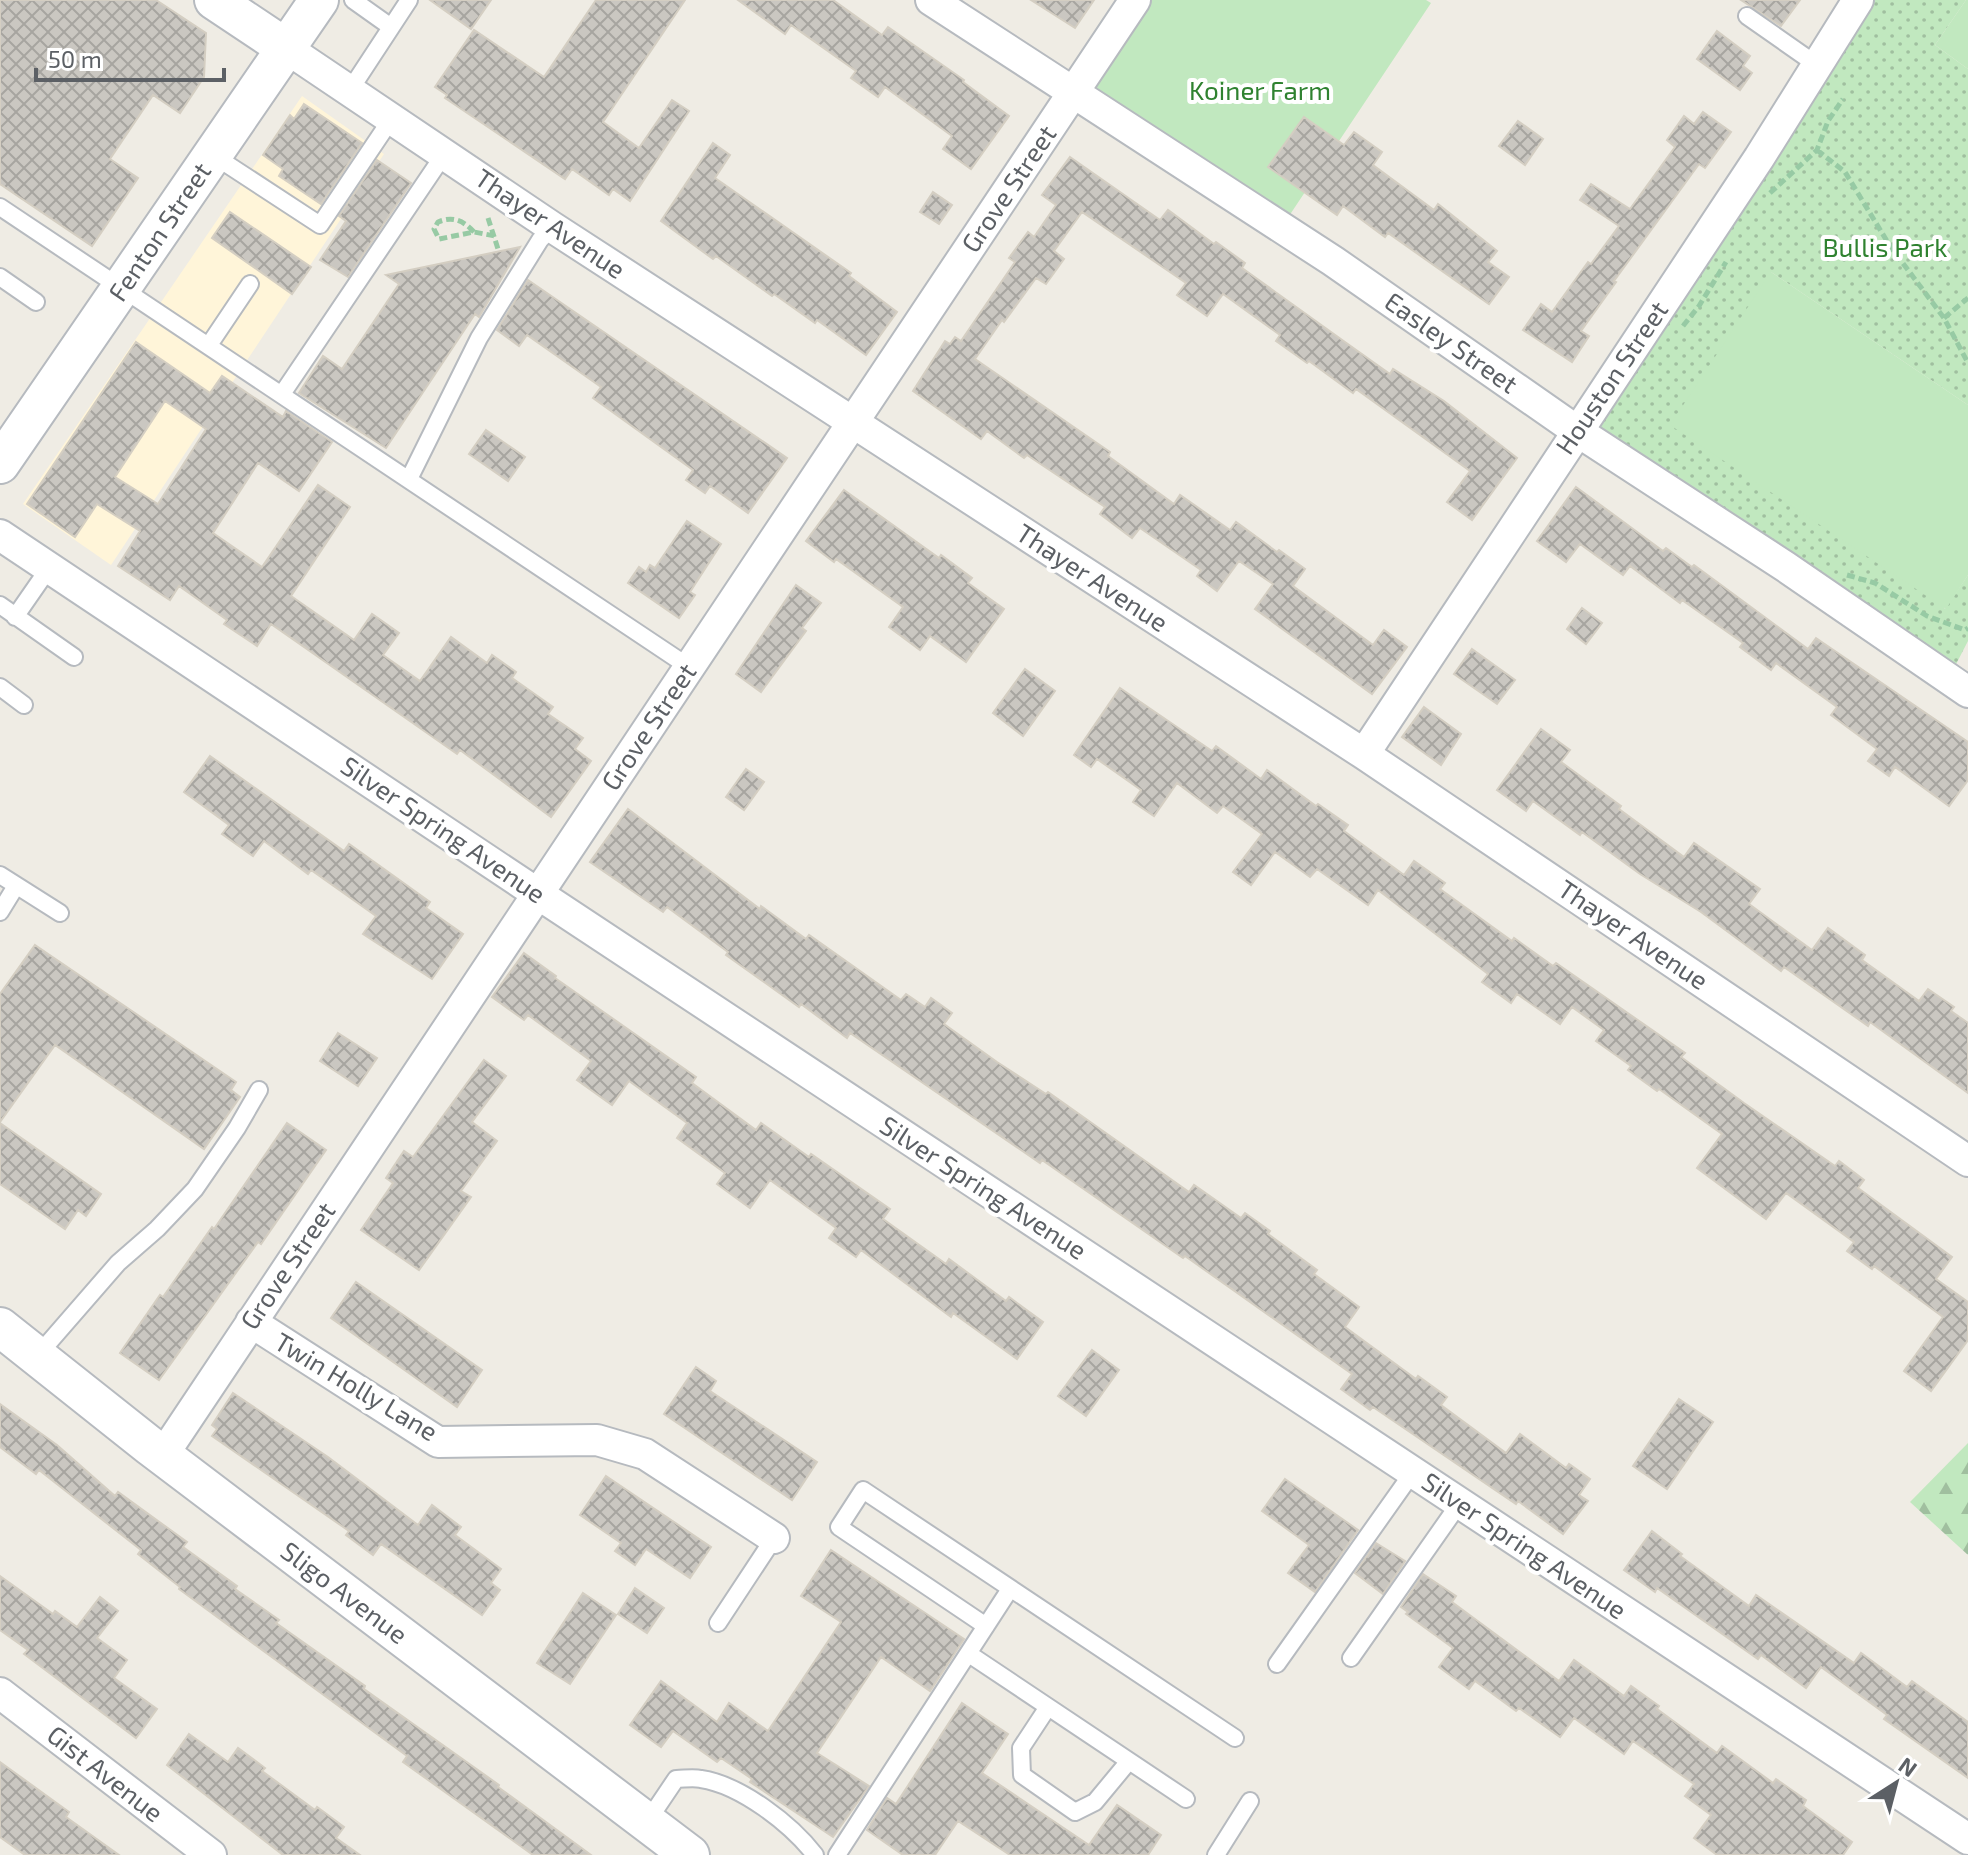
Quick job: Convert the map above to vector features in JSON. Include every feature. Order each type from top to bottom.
[{"type":"street","name":"Thayer Avenue","points":[[214,0],[552,227],[1364,754],[1968,1161]]},
{"type":"street","name":"Fenton Street","points":[[0,464],[319,0]]},
{"type":"street","name":"Easley Street","points":[[931,0],[1333,261],[1577,431],[1786,567],[1968,692]]},
{"type":"street","name":"Grove Street","points":[[163,1455],[1135,0]]},
{"type":"street","name":"Houston Street","points":[[1364,754],[1759,158],[1858,0]]},
{"type":"street","name":"Silver Spring Avenue","points":[[0,535],[1968,1839]]},
{"type":"street","name":"Twin Holly Lane","points":[[251,1322],[438,1442],[597,1440],[645,1454],[774,1538]]},
{"type":"street","name":"Sligo Avenue","points":[[0,1327],[163,1455],[690,1855]]},
{"type":"street","name":"Gist Avenue","points":[[0,1693],[211,1855]]},
{"type":"lane","points":[[353,0],[391,27]]},
{"type":"lane","points":[[350,90],[409,0]]},
{"type":"lane","points":[[1747,16],[1817,65]]},
{"type":"lane","points":[[213,155],[320,225],[392,118]]},
{"type":"lane","points":[[282,394],[445,153]]},
{"type":"lane","points":[[0,207],[689,667]]},
{"type":"lane","points":[[409,479],[479,338],[540,240],[552,227]]},
{"type":"lane","points":[[0,277],[36,302]]},
{"type":"lane","points":[[209,345],[250,284]]},
{"type":"lane","points":[[15,617],[49,568]]},
{"type":"lane","points":[[0,605],[74,657]]},
{"type":"lane","points":[[0,687],[24,705]]},
{"type":"lane","points":[[0,875],[60,913]]},
{"type":"lane","points":[[0,912],[16,886]]},
{"type":"lane","points":[[38,1355],[118,1263],[157,1229],[195,1189],[259,1090]]},
{"type":"lane","points":[[1277,1664],[1413,1472]]},
{"type":"lane","points":[[986,1626],[839,1527],[863,1490],[1235,1738]]},
{"type":"lane","points":[[1351,1658],[1459,1504]]},
{"type":"lane","points":[[718,1623],[774,1538]]},
{"type":"lane","points":[[841,1854],[1010,1589]]},
{"type":"lane","points":[[969,1654],[1186,1799]]},
{"type":"lane","points":[[1048,1707],[1021,1748],[1022,1775],[1075,1812],[1095,1802],[1129,1761]]},
{"type":"lane","points":[[647,1822],[676,1779],[701,1778],[731,1788],[792,1829],[815,1855]]},
{"type":"lane","points":[[1216,1855],[1250,1801]]},
{"type":"path","points":[[1765,198],[1817,150],[1828,121],[1843,99]]},
{"type":"path","points":[[1817,150],[1845,172],[1890,246],[1944,318],[1968,363]]},
{"type":"path","points":[[488,218],[499,252]]},
{"type":"path","points":[[474,232],[459,221],[444,219],[434,229],[439,239],[474,232],[495,236]]},
{"type":"path","points":[[456,235],[459,221]]},
{"type":"path","points":[[1681,329],[1732,252]]},
{"type":"path","points":[[1944,318],[1968,298]]},
{"type":"path","points":[[1834,572],[1875,583],[1927,616],[1965,630],[1968,628]]},
{"type":"shaded area","points":[[302,96],[384,154],[111,565],[23,504]]},
{"type":"green space","name":"Koiner Farm","points":[[1152,0],[1426,0],[1431,3],[1287,219],[1095,87]]},
{"type":"green space","name":"Bullis Park","points":[[1865,0],[1966,0],[1935,45],[1968,69],[1968,405],[1771,272],[1945,609],[1968,575],[1968,641],[1952,672],[1728,514],[1595,425]]},
{"type":"green space","points":[[1968,0],[1968,69],[1935,45]]},
{"type":"green space","points":[[1771,272],[1968,405],[1968,575],[1946,609],[1670,425]]},
{"type":"green space","points":[[1968,1443],[1968,1555],[1910,1502]]},
{"type":"building","points":[[0,0],[156,0],[206,33],[204,77],[180,113],[153,95],[110,159],[138,178],[92,246],[0,184]]},
{"type":"building","points":[[430,0],[491,0],[471,29]]},
{"type":"building","points":[[596,0],[685,0],[603,122],[639,148],[672,100],[689,111],[630,201],[613,189],[609,195],[572,169],[565,179],[445,98],[447,95],[435,87],[474,30],[544,77]]},
{"type":"building","points":[[738,0],[833,0],[882,35],[888,27],[1009,116],[971,169],[943,149],[952,136],[885,87],[878,97],[851,78],[856,71],[791,25],[785,34]]},
{"type":"building","points":[[1031,0],[1094,0],[1075,28]]},
{"type":"building","points":[[1741,0],[1800,0],[1781,26]]},
{"type":"building","points":[[1717,31],[1750,56],[1743,66],[1752,73],[1740,90],[1697,59]]},
{"type":"building","points":[[304,104],[362,143],[321,204],[279,176],[283,169],[263,155],[290,115],[294,119]]},
{"type":"building","points":[[1703,112],[1731,132],[1705,168],[1699,164],[1614,281],[1581,331],[1589,336],[1572,362],[1523,330],[1541,304],[1552,312],[1619,226],[1580,200],[1591,184],[1630,209],[1675,147],[1667,140],[1684,116],[1694,124]]},
{"type":"building","points":[[1304,117],[1344,145],[1354,132],[1382,152],[1373,165],[1434,210],[1438,204],[1497,251],[1488,262],[1509,277],[1489,304],[1388,233],[1385,237],[1343,206],[1337,215],[1268,167]]},
{"type":"building","points":[[1518,121],[1543,139],[1525,165],[1499,146]]},
{"type":"building","points":[[713,143],[730,155],[715,178],[851,273],[849,276],[897,312],[866,355],[817,320],[815,323],[774,294],[772,296],[716,256],[713,259],[661,221]]},
{"type":"building","points":[[1070,157],[1160,220],[1168,210],[1214,244],[1216,242],[1245,263],[1242,268],[1345,342],[1390,374],[1393,369],[1444,401],[1517,458],[1472,520],[1447,502],[1470,471],[1356,389],[1353,393],[1276,341],[1280,335],[1223,294],[1207,316],[1177,295],[1186,283],[1082,212],[1054,251],[1064,259],[1046,284],[1036,278],[975,359],[1110,452],[1108,456],[1174,504],[1180,495],[1230,530],[1236,522],[1277,552],[1279,550],[1305,569],[1293,586],[1373,645],[1384,630],[1407,647],[1372,694],[1255,609],[1273,584],[1239,561],[1217,591],[1197,576],[1201,570],[1140,528],[1132,538],[1100,514],[1105,507],[1027,455],[1024,458],[987,431],[981,439],[913,391],[945,341],[950,344],[955,337],[961,341],[1015,262],[1009,258],[1028,232],[1034,237],[1056,205],[1042,195]]},
{"type":"building","points":[[377,160],[411,183],[348,277],[320,260],[346,221],[339,216]]},
{"type":"building","points":[[933,192],[952,205],[939,224],[920,212]]},
{"type":"building","points":[[230,212],[311,267],[292,294],[212,238]]},
{"type":"building","points":[[520,247],[479,317],[475,314],[386,448],[299,393],[323,356],[342,369],[399,284],[386,275]]},
{"type":"building","points":[[528,280],[787,458],[748,513],[710,486],[705,493],[686,480],[693,470],[593,398],[601,387],[527,335],[519,346],[497,330]]},
{"type":"building","points":[[136,342],[210,393],[222,376],[283,417],[286,411],[332,442],[299,491],[258,463],[213,533],[262,567],[318,485],[350,507],[291,596],[354,640],[372,614],[399,633],[383,655],[420,681],[451,637],[487,663],[492,655],[516,672],[512,678],[553,707],[548,714],[583,738],[575,749],[591,761],[551,817],[460,750],[457,754],[271,624],[257,646],[224,624],[227,620],[179,586],[170,600],[118,566],[140,531],[97,504],[75,537],[27,504]],"holes":[[[165,401],[206,429],[158,504],[115,477]]]},
{"type":"building","points":[[486,430],[525,457],[508,481],[469,454]]},
{"type":"building","points":[[1576,487],[1663,551],[1666,548],[1692,567],[1694,565],[1808,649],[1816,638],[1968,742],[1968,780],[1949,806],[1895,767],[1889,776],[1868,761],[1877,749],[1831,715],[1837,707],[1776,663],[1771,670],[1740,647],[1743,643],[1682,600],[1680,603],[1630,566],[1623,575],[1580,544],[1566,562],[1537,541]]},
{"type":"building","points":[[844,490],[972,578],[968,583],[1004,609],[966,662],[930,636],[920,650],[889,627],[903,607],[806,541]]},
{"type":"building","points":[[687,521],[721,544],[690,592],[695,595],[679,618],[628,583],[639,567],[646,572],[650,565],[655,568]]},
{"type":"building","points":[[796,585],[821,603],[802,628],[806,631],[761,692],[736,674]]},
{"type":"building","points":[[1582,608],[1602,623],[1586,644],[1567,629]]},
{"type":"building","points":[[1472,649],[1515,680],[1497,704],[1454,674]]},
{"type":"building","points":[[1025,669],[1055,691],[1023,736],[993,713]]},
{"type":"building","points":[[1120,688],[1212,751],[1216,746],[1261,779],[1267,770],[1348,825],[1344,831],[1404,875],[1414,861],[1445,883],[1440,889],[1512,941],[1514,938],[1553,966],[1556,963],[1685,1053],[1681,1057],[1744,1103],[1835,1166],[1839,1161],[1864,1180],[1858,1188],[1952,1257],[1936,1279],[1968,1302],[1968,1340],[1931,1391],[1904,1371],[1943,1317],[1874,1266],[1872,1269],[1847,1251],[1854,1242],[1786,1193],[1766,1219],[1697,1168],[1722,1134],[1628,1070],[1631,1066],[1596,1041],[1604,1030],[1572,1007],[1560,1024],[1517,994],[1511,1003],[1482,982],[1488,974],[1378,890],[1368,905],[1317,869],[1310,877],[1275,852],[1251,885],[1233,872],[1262,834],[1223,806],[1217,813],[1177,783],[1154,816],[1133,802],[1141,790],[1097,759],[1091,767],[1074,755]]},
{"type":"building","points":[[1424,707],[1461,734],[1441,765],[1402,737]]},
{"type":"building","points":[[1541,729],[1570,750],[1561,762],[1684,857],[1694,843],[1760,889],[1749,904],[1812,950],[1828,928],[1865,955],[1862,960],[1919,1001],[1928,989],[1954,1007],[1951,1011],[1968,1023],[1968,1093],[1870,1022],[1868,1026],[1784,967],[1781,971],[1701,912],[1640,874],[1582,832],[1580,835],[1533,801],[1526,811],[1497,790]]},
{"type":"building","points":[[210,756],[344,851],[349,844],[430,902],[426,908],[463,934],[432,979],[363,934],[376,916],[311,870],[308,874],[264,841],[253,856],[222,834],[229,825],[184,792]]},
{"type":"building","points":[[746,769],[764,782],[744,810],[726,797]]},
{"type":"building","points":[[628,809],[760,909],[761,906],[806,939],[809,935],[901,1000],[906,994],[925,1007],[931,998],[952,1013],[944,1024],[997,1062],[1046,1094],[1048,1092],[1189,1192],[1194,1185],[1241,1218],[1245,1213],[1270,1231],[1268,1234],[1317,1270],[1314,1274],[1359,1307],[1345,1327],[1416,1379],[1418,1376],[1447,1397],[1441,1405],[1506,1453],[1520,1434],[1566,1468],[1569,1464],[1590,1479],[1579,1495],[1588,1501],[1563,1534],[1518,1501],[1516,1504],[1373,1407],[1370,1410],[1341,1389],[1352,1374],[1185,1256],[1183,1258],[1042,1160],[1040,1163],[850,1033],[847,1038],[801,1004],[799,1007],[726,955],[728,952],[667,907],[663,912],[590,862]]},
{"type":"building","points":[[35,945],[236,1082],[231,1090],[240,1097],[204,1149],[55,1045],[0,1122],[0,994]]},
{"type":"building","points":[[524,953],[696,1077],[692,1083],[756,1130],[761,1123],[809,1157],[811,1154],[890,1209],[883,1219],[946,1264],[949,1259],[1006,1301],[1009,1297],[1043,1322],[1017,1359],[953,1313],[951,1317],[861,1250],[856,1257],[829,1238],[836,1228],[770,1180],[750,1208],[717,1184],[725,1173],[677,1138],[687,1123],[629,1081],[612,1105],[577,1080],[591,1061],[528,1015],[524,1020],[492,997]]},
{"type":"building","points":[[338,1033],[377,1058],[358,1086],[320,1061]]},
{"type":"building","points":[[484,1060],[506,1076],[472,1122],[497,1141],[461,1191],[471,1197],[419,1270],[361,1230],[393,1183],[386,1178],[404,1151],[413,1157]]},
{"type":"building","points":[[0,1123],[101,1194],[86,1216],[78,1210],[65,1229],[0,1184]]},
{"type":"building","points":[[287,1123],[326,1150],[261,1244],[258,1242],[159,1380],[120,1353],[160,1295],[163,1297],[212,1227],[214,1229]]},
{"type":"building","points":[[356,1282],[482,1370],[457,1407],[331,1318]]},
{"type":"building","points":[[1092,1350],[1119,1370],[1086,1416],[1058,1396]]},
{"type":"building","points":[[696,1367],[716,1381],[710,1391],[817,1462],[792,1500],[664,1414]]},
{"type":"building","points":[[233,1393],[328,1457],[418,1525],[432,1505],[461,1527],[455,1535],[501,1569],[491,1583],[500,1590],[482,1615],[381,1544],[373,1555],[346,1535],[349,1531],[212,1436],[217,1429],[212,1425]]},
{"type":"building","points":[[1679,1399],[1713,1422],[1667,1489],[1633,1466]]},
{"type":"building","points":[[0,1404],[57,1445],[115,1496],[118,1492],[187,1542],[183,1547],[279,1620],[276,1623],[591,1855],[533,1855],[403,1762],[407,1756],[179,1589],[138,1554],[141,1550],[39,1470],[36,1474],[0,1447]]},
{"type":"building","points":[[606,1476],[711,1547],[690,1578],[646,1549],[635,1565],[615,1551],[621,1543],[580,1515]]},
{"type":"building","points":[[1285,1479],[1358,1530],[1315,1592],[1288,1573],[1309,1545],[1262,1511]]},
{"type":"building","points":[[1652,1531],[1682,1554],[1680,1556],[1749,1606],[1756,1595],[1854,1663],[1861,1653],[1907,1687],[1912,1681],[1968,1722],[1968,1778],[1884,1719],[1887,1715],[1821,1667],[1806,1688],[1761,1655],[1758,1659],[1657,1588],[1655,1592],[1624,1570]]},
{"type":"building","points":[[1376,1543],[1405,1561],[1383,1594],[1355,1573]]},
{"type":"building","points":[[831,1550],[964,1639],[930,1691],[881,1657],[817,1753],[869,1786],[833,1837],[750,1782],[752,1779],[721,1758],[717,1762],[673,1731],[661,1747],[630,1725],[661,1681],[717,1722],[729,1703],[768,1731],[841,1622],[801,1596]]},
{"type":"building","points":[[1423,1574],[1456,1596],[1452,1602],[1559,1681],[1574,1660],[1624,1696],[1631,1686],[1717,1753],[1722,1746],[1773,1783],[1776,1779],[1806,1800],[1803,1806],[1852,1842],[1843,1855],[1717,1855],[1694,1838],[1711,1815],[1685,1796],[1694,1784],[1633,1741],[1624,1754],[1574,1718],[1560,1737],[1519,1708],[1516,1711],[1475,1681],[1469,1689],[1439,1667],[1453,1648],[1406,1614],[1408,1612],[1401,1607]]},
{"type":"building","points":[[0,1576],[53,1614],[55,1611],[77,1627],[100,1597],[118,1611],[97,1638],[127,1660],[114,1678],[157,1709],[136,1738],[24,1654],[28,1650],[0,1630]]},
{"type":"building","points":[[635,1588],[664,1608],[647,1633],[618,1614]]},
{"type":"building","points":[[583,1593],[616,1615],[570,1684],[537,1663]]},
{"type":"building","points":[[962,1703],[1008,1734],[982,1773],[1089,1845],[1117,1805],[1161,1835],[1148,1855],[1010,1855],[958,1821],[935,1855],[903,1855],[867,1830],[887,1798],[896,1804]]},
{"type":"building","points":[[189,1734],[228,1762],[238,1748],[265,1768],[262,1771],[344,1827],[336,1838],[360,1855],[283,1855],[167,1765]]},
{"type":"building","points":[[0,1762],[69,1812],[66,1817],[119,1855],[25,1855],[0,1837]]}]
